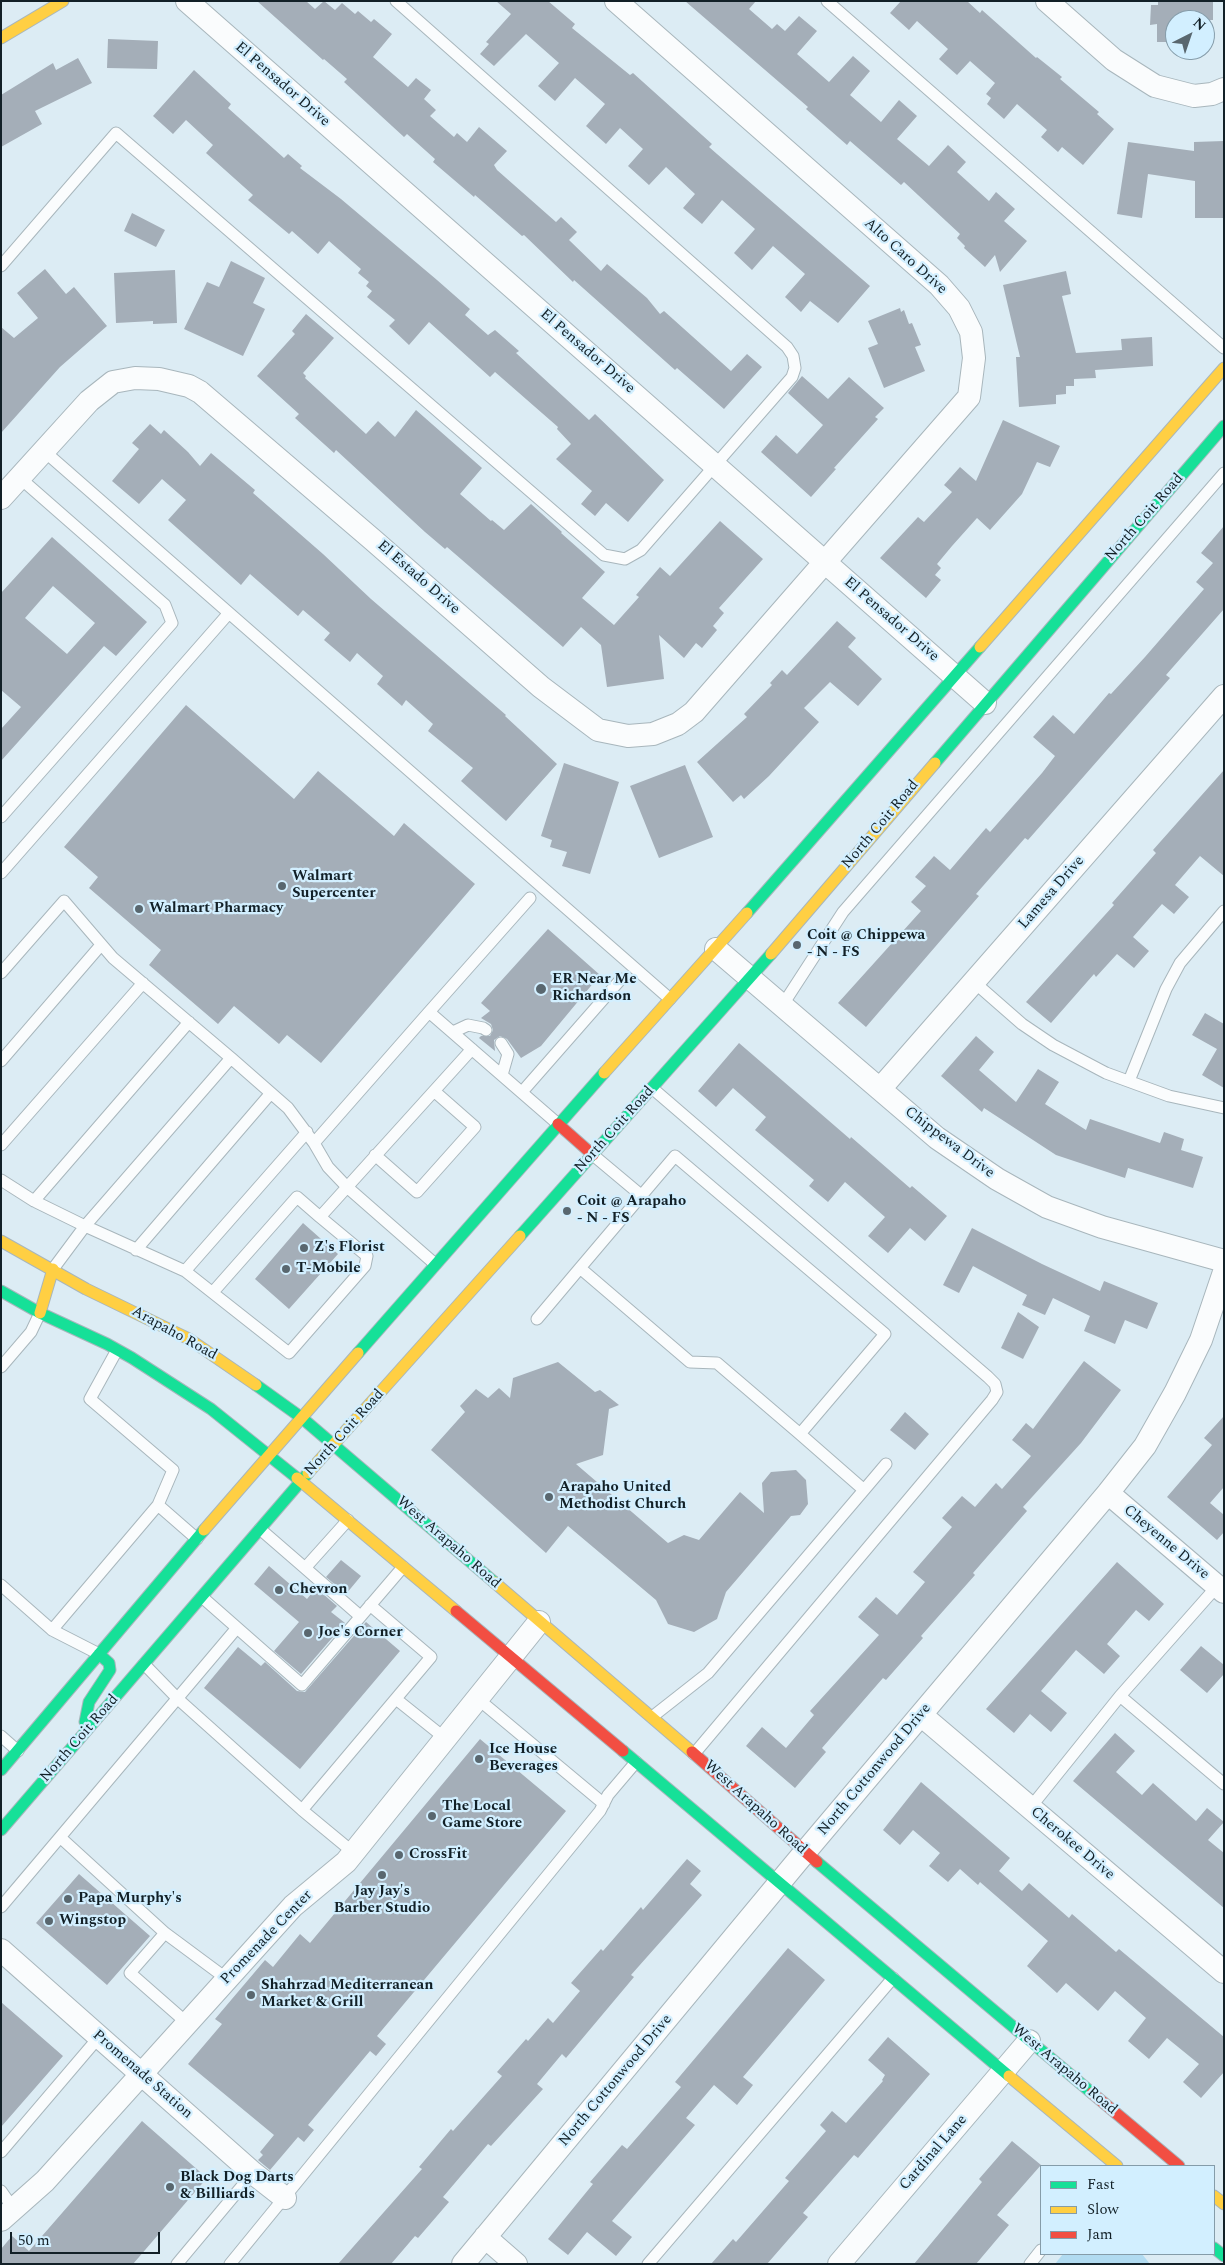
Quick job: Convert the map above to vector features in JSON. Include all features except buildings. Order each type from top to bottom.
[{"type":"main road","points":[[1,38],[63,1]]},
{"type":"main road","points":[[1,1770],[269,1454],[558,1124],[716,949],[1224,368]]},
{"type":"main road","name":"North Coit Road","points":[[1,1830],[301,1481],[750,979],[1224,426]]},
{"type":"main road","points":[[558,1124],[593,1155]]},
{"type":"main road","name":"Arapaho Road","points":[[1,1241],[53,1269],[86,1290],[189,1339],[302,1418],[335,1445]]},
{"type":"main road","points":[[40,1313],[53,1269]]},
{"type":"main road","points":[[1,1291],[40,1313],[117,1350],[204,1405],[269,1454],[1114,2165]]},
{"type":"main road","name":"West Arapaho Road","points":[[335,1445],[652,1717],[805,1852],[1178,2165]]},
{"type":"main road","points":[[83,1736],[89,1702],[110,1670],[108,1663],[99,1654]]},
{"type":"street","name":"El Pensador Drive","points":[[187,1],[985,704]]},
{"type":"street","name":"Alto Caro Drive","points":[[616,1],[939,285],[959,308],[971,332],[974,358],[969,397],[826,562]]},
{"type":"street","points":[[1047,1],[1114,60],[1155,86],[1194,96],[1212,94],[1224,89]]},
{"type":"street","name":"El Estado Drive","points":[[1,498],[89,401],[113,382],[135,378],[159,379],[189,386],[200,392],[541,687],[598,730],[628,736],[653,734],[678,724],[694,712],[826,562]]},
{"type":"street","name":"Lamesa Drive","points":[[880,1089],[1224,696]]},
{"type":"street","name":"Chippewa Drive","points":[[716,949],[937,1138],[997,1179],[1047,1207],[1102,1226],[1224,1261]]},
{"type":"street","name":"North Cottonwood Drive","points":[[463,2264],[805,1852],[1108,1494],[1144,1446],[1175,1393],[1201,1340],[1224,1272]]},
{"type":"street","name":"Cheyenne Drive","points":[[1108,1494],[1222,1586]]},
{"type":"street","name":"Promenade Center","points":[[5,2206],[45,2181],[293,1906],[346,1862],[512,1658],[539,1622]]},
{"type":"street","name":"Cherokee Drive","points":[[921,1716],[1224,1972]]},
{"type":"street","name":"Promenade Station","points":[[1,1950],[253,2173],[285,2198]]},
{"type":"street","name":"Cardinal Lane","points":[[839,2264],[1029,2041]]},
{"type":"street","points":[[485,2237],[516,2264]]},
{"type":"lane","points":[[1,266],[116,133],[604,555],[626,559],[641,550],[792,377],[795,368],[793,356],[780,340],[396,1]]},
{"type":"lane","points":[[828,1],[1224,348]]},
{"type":"lane","points":[[44,451],[670,999]]},
{"type":"lane","points":[[782,1006],[843,912],[1224,474]]},
{"type":"lane","points":[[1,817],[172,622],[165,605],[20,478]]},
{"type":"lane","points":[[1,873],[229,613]]},
{"type":"lane","points":[[314,1143],[530,898]]},
{"type":"lane","points":[[1,973],[64,901],[101,945],[288,1108],[307,1132],[328,1167],[347,1187],[435,1264]]},
{"type":"lane","points":[[1129,1081],[1166,989],[1180,963],[1224,912]]},
{"type":"lane","points":[[1,1060],[101,945]]},
{"type":"lane","points":[[522,1092],[621,979]]},
{"type":"lane","points":[[974,982],[1022,1024],[1053,1045],[1106,1072],[1168,1096],[1224,1108]]},
{"type":"lane","points":[[1,1145],[143,983]]},
{"type":"lane","points":[[430,1012],[558,1124]]},
{"type":"lane","points":[[34,1201],[189,1022]]},
{"type":"lane","points":[[452,1032],[468,1025],[486,1030]]},
{"type":"lane","points":[[501,1044],[508,1054],[502,1075]]},
{"type":"lane","points":[[320,1217],[472,1049]]},
{"type":"lane","points":[[53,1269],[85,1226],[231,1058]]},
{"type":"lane","points":[[652,1088],[988,1377],[994,1384],[997,1392],[986,1408],[694,1754]]},
{"type":"lane","points":[[375,1155],[417,1192],[475,1126],[434,1091]]},
{"type":"lane","points":[[136,1250],[271,1093]]},
{"type":"lane","points":[[185,1271],[307,1132]]},
{"type":"lane","points":[[593,1155],[642,1196]]},
{"type":"lane","points":[[537,1319],[675,1156],[885,1334],[800,1434]]},
{"type":"lane","points":[[1,1180],[34,1201],[136,1250],[185,1271],[289,1353],[365,1266],[367,1256],[297,1197],[213,1292]]},
{"type":"lane","points":[[580,1268],[690,1362],[717,1363],[864,1490]]},
{"type":"lane","points":[[1,1367],[31,1332],[40,1313]]},
{"type":"lane","points":[[52,1630],[158,1505],[173,1470],[90,1398],[117,1350]]},
{"type":"lane","points":[[652,1717],[708,1673],[886,1464]]},
{"type":"lane","points":[[158,1505],[197,1539]]},
{"type":"lane","points":[[305,1568],[348,1520]]},
{"type":"lane","points":[[260,1529],[360,1616]]},
{"type":"lane","points":[[202,1597],[236,1629],[302,1685],[403,1567]]},
{"type":"lane","points":[[1,1585],[52,1630],[99,1654]]},
{"type":"lane","points":[[1030,1808],[1120,1696],[1222,1586]]},
{"type":"lane","points":[[302,1810],[431,1657],[370,1605]]},
{"type":"lane","points":[[1,1907],[62,1838],[236,1629]]},
{"type":"lane","points":[[144,1664],[178,1698],[302,1810],[354,1853]]},
{"type":"lane","points":[[1120,1696],[1224,1784]]},
{"type":"lane","points":[[396,1699],[446,1739]]},
{"type":"lane","points":[[478,1699],[604,1804]]},
{"type":"lane","points":[[1,1736],[18,1751]]},
{"type":"lane","points":[[230,2264],[600,1812],[608,1795],[636,1762]]},
{"type":"lane","points":[[62,1838],[165,1934],[226,1979]]},
{"type":"lane","points":[[165,1934],[130,1973],[187,2023]]},
{"type":"lane","points":[[648,2264],[893,1978]]},
{"type":"lane","points":[[1,2152],[99,2037]]},
{"type":"lane","points":[[177,2264],[253,2173]]},
{"type":"lane","points":[[1030,2264],[1040,2251]]},
{"type":"shaded area","points":[[1062,2255],[1143,2255],[1150,2264],[1055,2264]]},
{"type":"traffic: fast","points":[[935,763],[1224,426]]},
{"type":"traffic: fast","points":[[747,913],[980,647]]},
{"type":"traffic: fast","points":[[520,1236],[771,954]]},
{"type":"traffic: fast","points":[[358,1353],[604,1073]]},
{"type":"traffic: fast","points":[[1,1291],[40,1313],[107,1344],[132,1358],[211,1409],[297,1478]]},
{"type":"traffic: fast","points":[[256,1385],[302,1418],[494,1582]]},
{"type":"traffic: fast","points":[[1,1830],[308,1473]]},
{"type":"traffic: fast","points":[[1,1770],[204,1530]]},
{"type":"traffic: fast","points":[[85,1722],[89,1702],[110,1670],[109,1663],[99,1654]]},
{"type":"traffic: fast","points":[[623,1751],[1009,2076]]},
{"type":"traffic: fast","points":[[817,1862],[1092,2093]]},
{"type":"traffic: fast","points":[[1215,2249],[1224,2256]]},
{"type":"traffic: slow","points":[[1,38],[63,1]]},
{"type":"traffic: slow","points":[[980,647],[1224,368]]},
{"type":"traffic: slow","points":[[771,954],[935,763]]},
{"type":"traffic: slow","points":[[604,1073],[747,913]]},
{"type":"traffic: slow","points":[[308,1473],[520,1236]]},
{"type":"traffic: slow","points":[[1,1241],[86,1289],[189,1339],[256,1385]]},
{"type":"traffic: slow","points":[[40,1313],[53,1269]]},
{"type":"traffic: slow","points":[[204,1530],[358,1353]]},
{"type":"traffic: slow","points":[[297,1478],[456,1611]]},
{"type":"traffic: slow","points":[[494,1582],[692,1752]]},
{"type":"traffic: slow","points":[[1009,2076],[1116,2165]]},
{"type":"traffic: slow","points":[[1215,2197],[1224,2204]]},
{"type":"traffic: jam","points":[[558,1124],[593,1155]]},
{"type":"traffic: jam","points":[[456,1611],[623,1751]]},
{"type":"traffic: jam","points":[[692,1752],[817,1862]]},
{"type":"traffic: jam","points":[[1092,2093],[1178,2165]]},
{"type":"place","name":"Walmart Supercenter","points":[[282,886]]},
{"type":"place","name":"Walmart Pharmacy","points":[[139,909]]},
{"type":"place","name":"Coit @ Chippewa - N - FS","points":[[797,945]]},
{"type":"place","name":"ER Near Me Richardson","points":[[541,989]]},
{"type":"place","name":"Coit @ Arapaho - N - FS","points":[[567,1211]]},
{"type":"place","name":"Z's Florist","points":[[304,1248]]},
{"type":"place","name":"T-Mobile","points":[[286,1269]]},
{"type":"place","name":"Arapaho United Methodist Church","points":[[549,1497]]},
{"type":"place","name":"Chevron","points":[[279,1590]]},
{"type":"place","name":"Joe's Corner","points":[[308,1633]]},
{"type":"place","name":"Ice House Beverages","points":[[479,1759]]},
{"type":"place","name":"The Local Game Store","points":[[432,1816]]},
{"type":"place","name":"CrossFit","points":[[399,1855]]},
{"type":"place","name":"Jay Jay's Barber Studio","points":[[382,1875]]},
{"type":"place","name":"Papa Murphy's","points":[[68,1899]]},
{"type":"place","name":"Wingstop","points":[[49,1921]]},
{"type":"place","name":"Shahrzad Mediterranean Market & Grill","points":[[251,1995]]},
{"type":"place","name":"Black Dog Darts & Billiards","points":[[170,2187]]}]
